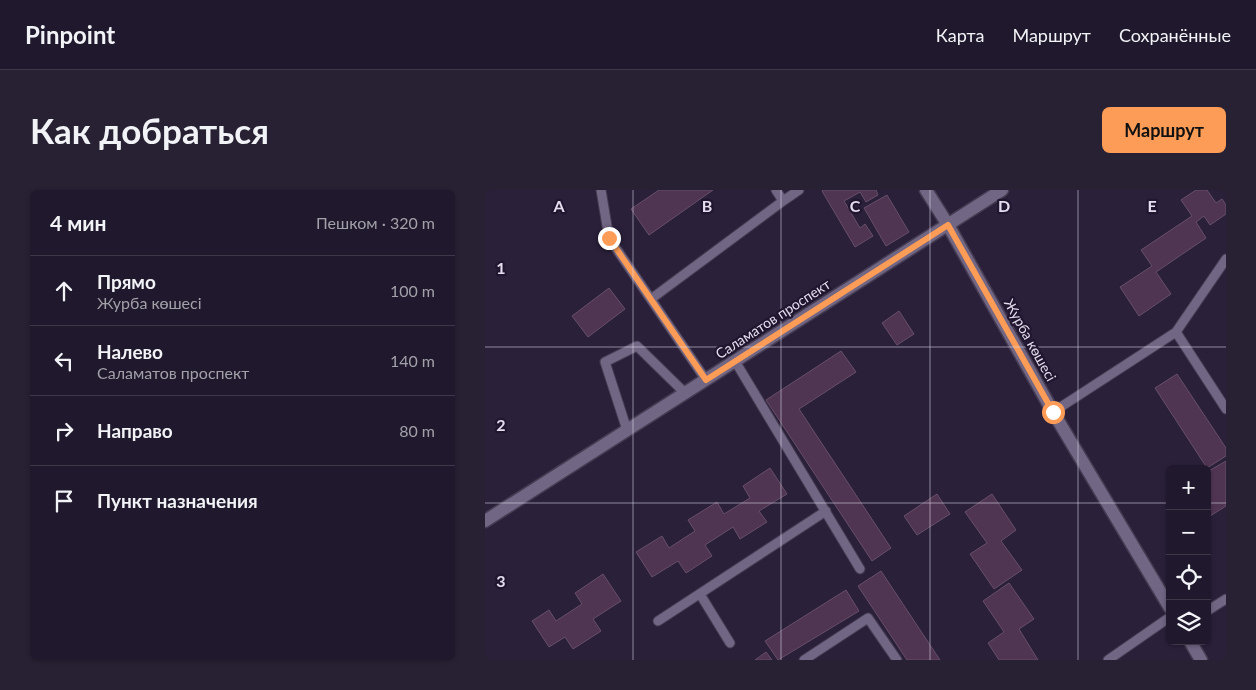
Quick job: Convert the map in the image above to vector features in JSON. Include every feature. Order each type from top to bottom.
[{"type":"street","name":"Журба көшесі","points":[[925,190],[948,225],[1053,412],[1166,601]]},
{"type":"street","name":"Саламатов проспект","points":[[485,521],[1002,190]]},
{"type":"street","points":[[1192,645],[1201,660]]},
{"type":"lane","points":[[601,190],[609,238],[706,380]]},
{"type":"lane","points":[[776,190],[783,201]]},
{"type":"lane","points":[[651,299],[799,190]]},
{"type":"lane","points":[[1053,412],[1176,332],[1225,263]]},
{"type":"lane","points":[[1176,332],[1226,409]]},
{"type":"lane","points":[[627,430],[605,362],[637,346],[685,393]]},
{"type":"lane","points":[[735,361],[860,569]]},
{"type":"lane","points":[[658,621],[825,511]]},
{"type":"lane","points":[[700,594],[730,643]]},
{"type":"lane","points":[[1211,608],[1226,599]]},
{"type":"lane","points":[[804,660],[868,618],[897,660]]},
{"type":"lane","points":[[1108,660],[1166,620]]},
{"type":"building","points":[[659,190],[713,190],[649,235],[631,209]]},
{"type":"building","points":[[823,190],[876,190],[878,195],[866,202],[860,192],[844,201],[860,228],[865,224],[873,236],[855,247]]},
{"type":"building","points":[[1196,190],[1207,190],[1216,203],[1222,199],[1226,205],[1226,214],[1210,225],[1204,216],[1196,222],[1206,238],[1156,272],[1171,294],[1139,316],[1120,287],[1152,266],[1141,250],[1192,216],[1181,200]]},
{"type":"building","points":[[887,195],[909,232],[886,246],[864,208]]},
{"type":"building","points":[[609,288],[625,309],[588,337],[572,316]]},
{"type":"building","points":[[899,311],[914,334],[897,345],[882,323]]},
{"type":"building","points":[[841,351],[856,372],[799,409],[891,548],[872,561],[766,400]]},
{"type":"building","points":[[1177,374],[1226,448],[1226,456],[1211,465],[1205,465],[1155,388]]},
{"type":"building","points":[[1226,461],[1226,506],[1211,515],[1211,510],[1211,470]]},
{"type":"building","points":[[770,468],[787,494],[759,511],[767,522],[740,539],[733,527],[705,545],[712,556],[686,573],[678,561],[652,577],[636,552],[662,536],[669,548],[695,531],[688,520],[717,502],[724,514],[750,498],[743,486]]},
{"type":"building","points":[[937,494],[950,514],[917,535],[904,516]]},
{"type":"building","points":[[992,494],[1016,530],[1001,541],[1022,570],[994,589],[970,554],[987,543],[965,512]]},
{"type":"building","points":[[881,571],[940,660],[907,660],[858,586]]},
{"type":"building","points":[[603,574],[621,601],[593,619],[601,631],[573,649],[565,637],[549,647],[532,621],[549,610],[556,621],[582,604],[575,593]]},
{"type":"building","points":[[1009,583],[1034,619],[1019,629],[1038,660],[999,660],[988,643],[1004,632],[983,601]]},
{"type":"building","points":[[846,590],[859,611],[778,660],[765,641]]},
{"type":"building","points":[[766,652],[772,660],[755,660]]},
{"type":"route","points":[[609,238],[706,380],[948,225],[1053,412]]}]
